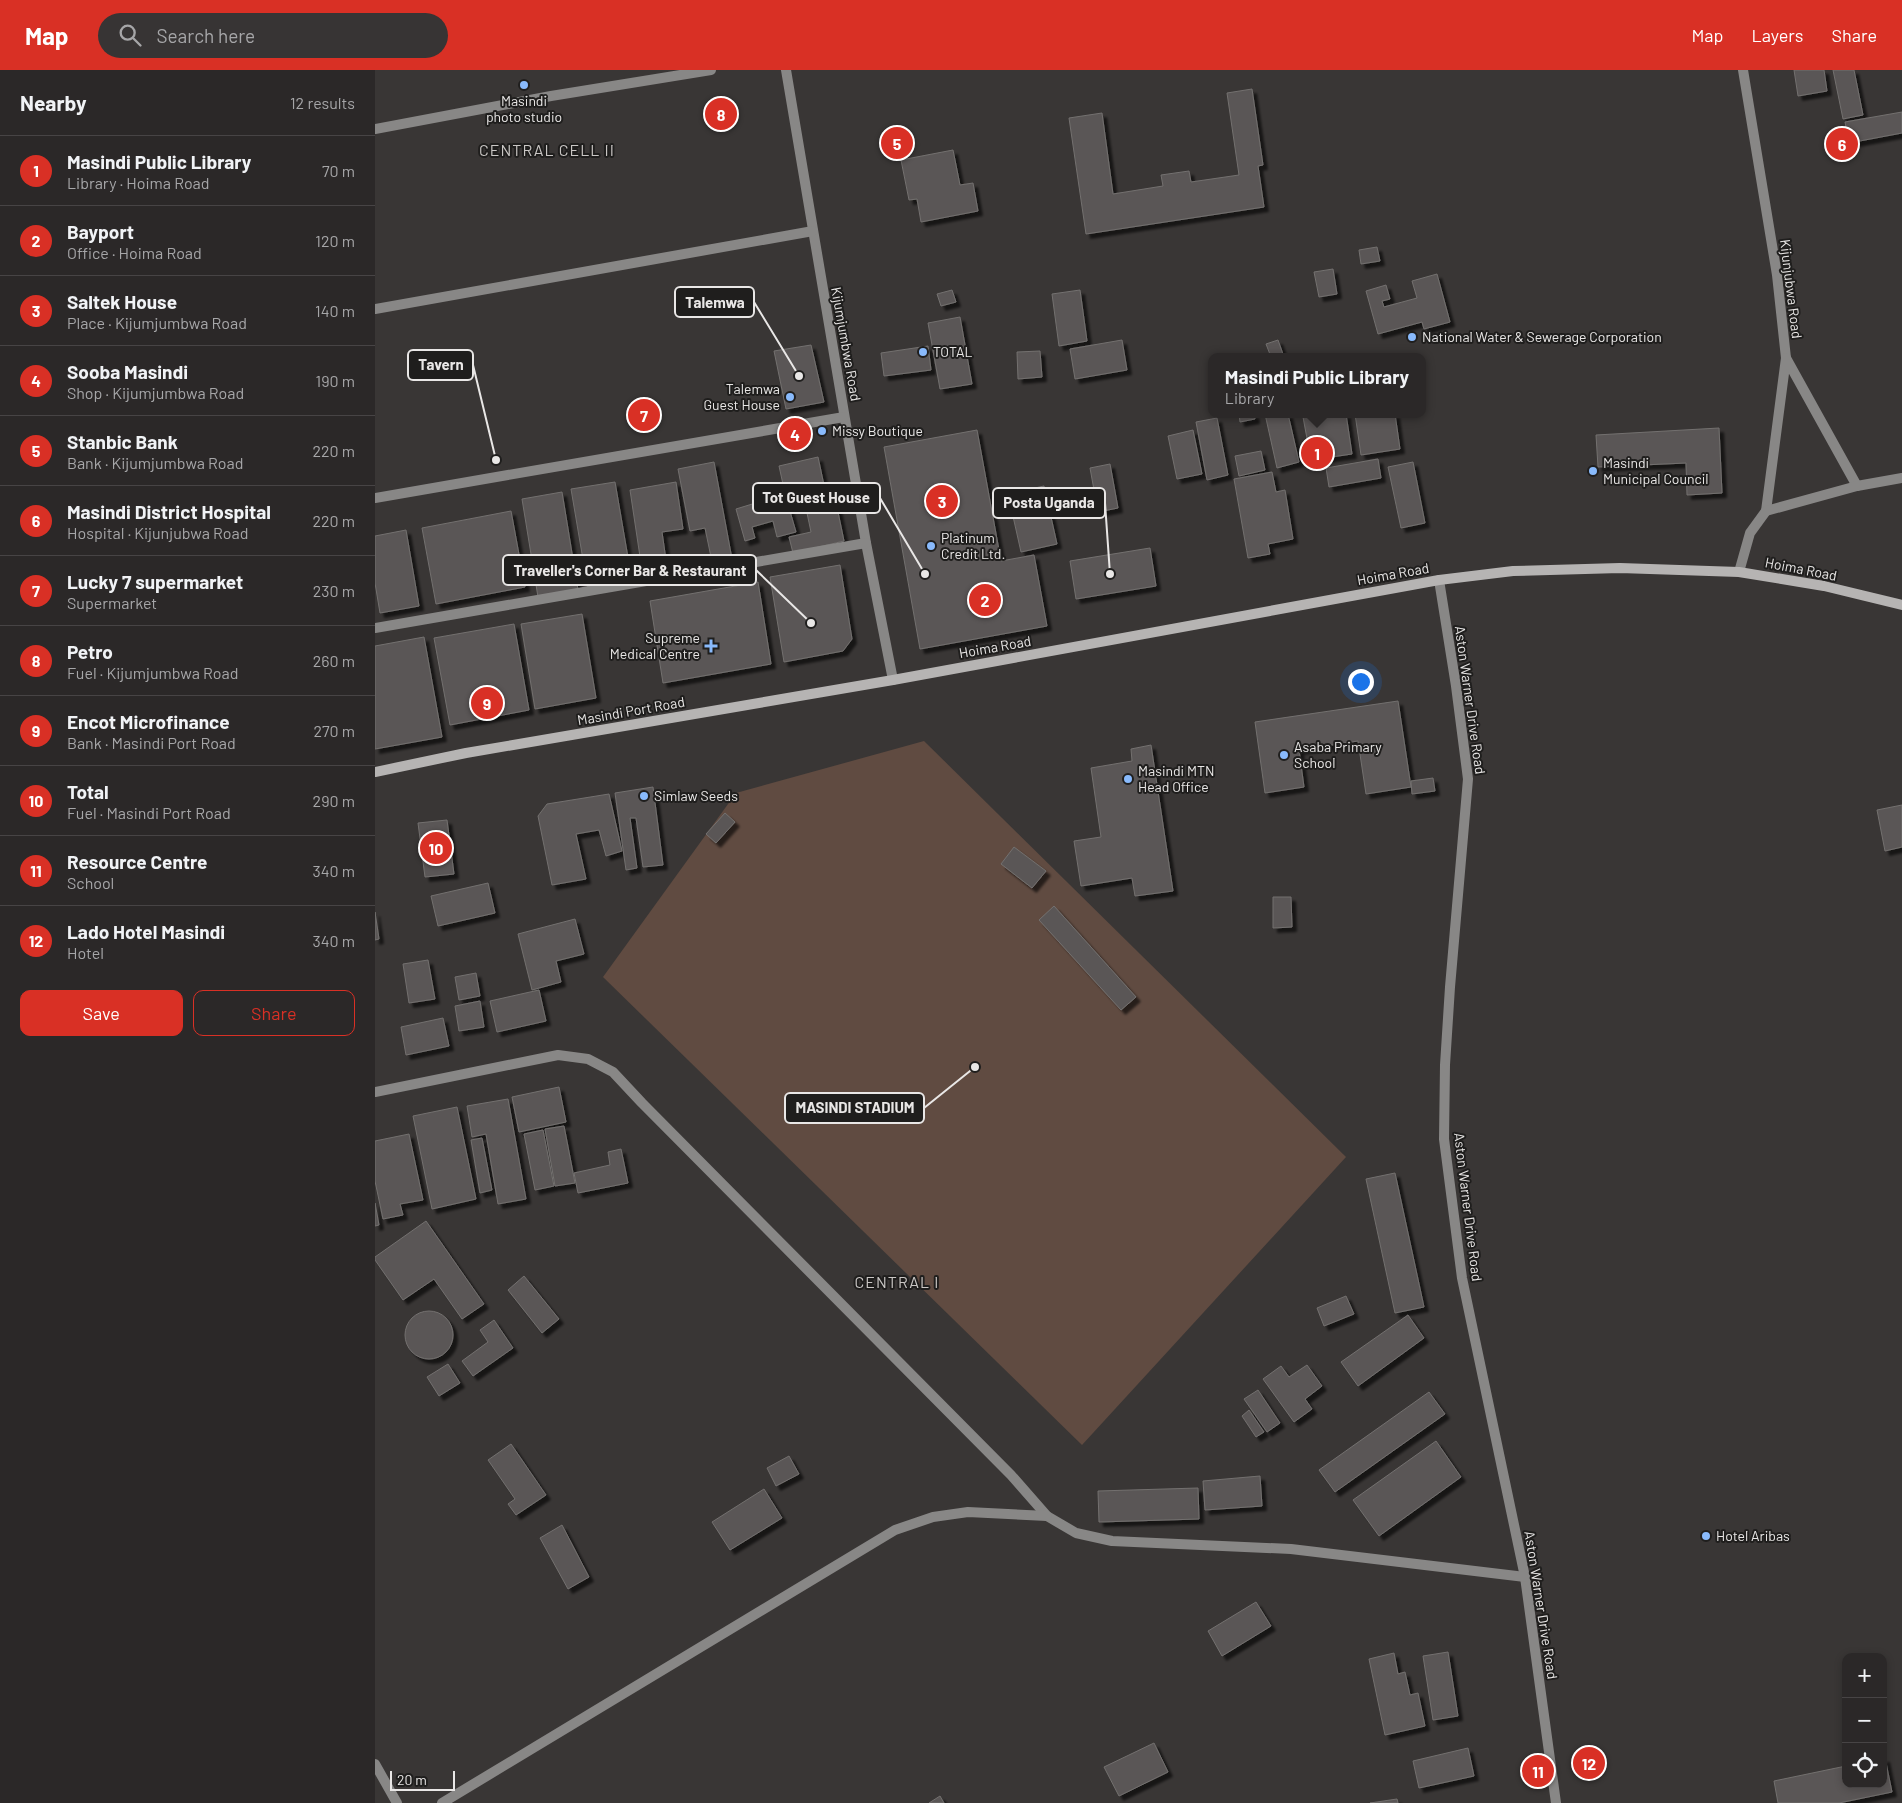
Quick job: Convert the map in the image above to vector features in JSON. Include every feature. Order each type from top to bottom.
[{"type":"main road","name":"Hoima Road","points":[[893,680],[1439,580],[1523,570],[1620,568],[1739,572],[1824,586],[1902,605]]},
{"type":"main road","name":"Masindi Port Road","points":[[375,772],[466,753],[893,680]]},
{"type":"street","points":[[375,129],[551,96],[711,70]]},
{"type":"street","name":"Kijumjumbwa Road","points":[[786,70],[866,543],[893,680]]},
{"type":"street","name":"Kijunjubwa Road","points":[[1743,70],[1777,275],[1786,358],[1766,511]]},
{"type":"street","points":[[375,309],[813,231]]},
{"type":"street","points":[[1786,358],[1857,486]]},
{"type":"street","points":[[375,498],[844,417]]},
{"type":"street","points":[[1739,572],[1750,533],[1766,511],[1857,486],[1902,478]]},
{"type":"street","points":[[375,628],[866,543]]},
{"type":"street","name":"Aston Warner Drive Road","points":[[1439,580],[1456,686],[1468,779],[1450,987],[1445,1065],[1444,1139],[1462,1278],[1525,1577],[1557,1803]]},
{"type":"street","points":[[375,1092],[558,1055],[588,1059],[613,1072],[641,1103],[1011,1475],[1047,1516],[1076,1533],[1112,1541],[1291,1549],[1525,1577]]},
{"type":"street","points":[[442,1803],[895,1530],[933,1517],[968,1512],[1047,1516]]},
{"type":"street","points":[[375,1764],[397,1803]]},
{"type":"shaded area","points":[[924,741],[1346,1157],[1082,1445],[603,977],[736,793]]},
{"type":"building","points":[[1794,70],[1824,70],[1827,91],[1798,96]]},
{"type":"building","points":[[1833,70],[1854,70],[1863,115],[1843,119]]},
{"type":"building","points":[[1252,89],[1263,165],[1258,166],[1264,207],[1086,234],[1069,118],[1102,113],[1113,194],[1163,186],[1161,175],[1189,171],[1191,182],[1239,175],[1227,93]]},
{"type":"building","points":[[1902,112],[1902,133],[1849,143],[1845,122]]},
{"type":"building","points":[[953,150],[960,185],[973,183],[978,211],[921,222],[917,199],[909,200],[901,160]]},
{"type":"building","points":[[1377,247],[1380,261],[1361,264],[1359,250]]},
{"type":"building","points":[[1333,269],[1337,294],[1319,297],[1314,272]]},
{"type":"building","points":[[1437,274],[1450,322],[1424,329],[1422,322],[1378,334],[1366,291],[1386,285],[1390,299],[1382,301],[1384,307],[1417,298],[1412,281]]},
{"type":"building","points":[[952,290],[956,302],[941,306],[937,294]]},
{"type":"building","points":[[1080,290],[1087,341],[1059,346],[1052,294]]},
{"type":"building","points":[[960,317],[972,384],[940,389],[928,323]]},
{"type":"building","points":[[1122,340],[1127,370],[1075,379],[1070,349]]},
{"type":"building","points":[[1278,340],[1283,353],[1269,353],[1266,344]]},
{"type":"building","points":[[811,345],[824,402],[786,409],[774,351]]},
{"type":"building","points":[[928,346],[931,370],[884,376],[881,353]]},
{"type":"building","points":[[1040,351],[1042,377],[1018,379],[1017,352]]},
{"type":"building","points":[[1217,418],[1228,475],[1207,480],[1196,422]]},
{"type":"building","points":[[1240,418],[1255,418],[1255,419],[1240,422]]},
{"type":"building","points":[[1266,418],[1289,418],[1299,462],[1277,468]]},
{"type":"building","points":[[1303,418],[1347,418],[1352,454],[1311,460]]},
{"type":"building","points":[[1356,418],[1396,418],[1400,449],[1361,455]]},
{"type":"building","points":[[1719,428],[1722,493],[1687,495],[1686,463],[1598,467],[1596,435]]},
{"type":"building","points":[[977,430],[1001,561],[1034,555],[1047,626],[920,649],[884,447]]},
{"type":"building","points":[[1193,430],[1202,474],[1177,479],[1168,436]]},
{"type":"building","points":[[1261,451],[1265,470],[1239,476],[1235,456]]},
{"type":"building","points":[[818,457],[825,490],[833,488],[844,541],[793,553],[789,537],[811,532],[803,494],[786,498],[779,466]]},
{"type":"building","points":[[1378,459],[1381,478],[1329,487],[1326,468]]},
{"type":"building","points":[[714,462],[732,559],[712,562],[705,528],[690,531],[678,469]]},
{"type":"building","points":[[1413,462],[1425,523],[1401,528],[1388,467]]},
{"type":"building","points":[[1110,464],[1118,508],[1098,512],[1090,468]]},
{"type":"building","points":[[1272,472],[1276,492],[1285,490],[1293,539],[1268,544],[1270,554],[1248,558],[1234,479]]},
{"type":"building","points":[[615,482],[632,581],[588,589],[571,489]]},
{"type":"building","points":[[676,482],[683,529],[662,532],[667,567],[642,570],[630,490]]},
{"type":"building","points":[[1044,486],[1057,544],[1021,552],[1008,494]]},
{"type":"building","points":[[562,492],[578,590],[538,597],[522,499]]},
{"type":"building","points":[[785,494],[796,532],[777,537],[773,521],[752,527],[755,538],[745,541],[736,509]]},
{"type":"building","points":[[511,511],[525,587],[436,604],[422,528]]},
{"type":"building","points":[[406,530],[419,606],[380,613],[375,583],[375,536]]},
{"type":"building","points":[[1150,548],[1156,586],[1076,599],[1070,561]]},
{"type":"building","points":[[840,565],[852,639],[843,651],[784,662],[770,577]]},
{"type":"building","points":[[758,582],[771,664],[663,683],[650,601]]},
{"type":"building","points":[[582,614],[596,698],[535,709],[521,624]]},
{"type":"building","points":[[514,624],[529,710],[450,725],[434,638]]},
{"type":"building","points":[[424,637],[442,737],[375,749],[375,646]]},
{"type":"building","points":[[1398,701],[1411,787],[1366,794],[1358,741],[1299,750],[1304,787],[1265,793],[1255,722]]},
{"type":"building","points":[[1151,745],[1173,891],[1135,896],[1132,878],[1081,886],[1074,841],[1101,837],[1091,768],[1132,761],[1131,749]]},
{"type":"building","points":[[1433,778],[1435,791],[1412,794],[1411,781]]},
{"type":"building","points":[[653,787],[663,865],[643,867],[636,818],[630,818],[637,868],[626,870],[615,793]]},
{"type":"building","points":[[609,794],[622,851],[606,856],[599,830],[576,834],[586,879],[552,885],[538,816],[547,804]]},
{"type":"building","points":[[1902,805],[1902,847],[1885,851],[1877,810]]},
{"type":"building","points":[[725,813],[735,822],[716,843],[706,834]]},
{"type":"building","points":[[447,820],[454,874],[425,877],[418,823]]},
{"type":"building","points":[[1014,847],[1046,871],[1032,888],[1001,864]]},
{"type":"building","points":[[488,883],[495,913],[438,926],[431,896]]},
{"type":"building","points":[[1273,897],[1291,897],[1292,927],[1273,928]]},
{"type":"building","points":[[1054,906],[1136,997],[1121,1010],[1039,920]]},
{"type":"building","points":[[375,912],[379,939],[375,940]]},
{"type":"building","points":[[575,919],[584,954],[556,961],[561,982],[532,990],[518,934]]},
{"type":"building","points":[[428,960],[435,999],[409,1003],[403,964]]},
{"type":"building","points":[[476,973],[480,996],[459,1000],[455,977]]},
{"type":"building","points":[[539,990],[546,1021],[497,1032],[490,1001]]},
{"type":"building","points":[[480,1001],[484,1027],[459,1031],[455,1006]]},
{"type":"building","points":[[443,1018],[449,1046],[406,1055],[401,1027]]},
{"type":"building","points":[[559,1087],[566,1122],[519,1132],[512,1097]]},
{"type":"building","points":[[508,1099],[526,1199],[498,1204],[486,1134],[472,1137],[467,1106]]},
{"type":"building","points":[[457,1107],[476,1199],[432,1209],[413,1116]]},
{"type":"building","points":[[564,1126],[575,1183],[555,1186],[545,1129]]},
{"type":"building","points":[[543,1130],[554,1186],[535,1190],[524,1134]]},
{"type":"building","points":[[409,1134],[423,1200],[400,1204],[403,1215],[383,1219],[375,1181],[375,1141]]},
{"type":"building","points":[[482,1138],[492,1190],[480,1193],[471,1140]]},
{"type":"building","points":[[621,1149],[628,1183],[578,1193],[574,1173],[610,1165],[608,1152]]},
{"type":"building","points":[[1395,1173],[1424,1307],[1395,1313],[1366,1179]]},
{"type":"building","points":[[375,1203],[379,1225],[375,1226]]},
{"type":"building","points":[[426,1221],[484,1304],[462,1319],[434,1279],[403,1300],[375,1260],[375,1257]]},
{"type":"building","points":[[524,1276],[559,1319],[542,1333],[508,1290]]},
{"type":"building","points":[[1346,1296],[1354,1314],[1324,1326],[1317,1308]]},
{"type":"building","points":[[429,1311],[438,1313],[446,1318],[451,1326],[453,1335],[451,1344],[446,1352],[438,1357],[429,1359],[420,1357],[412,1352],[407,1344],[405,1335],[407,1326],[412,1318],[420,1313]]},
{"type":"building","points":[[1408,1315],[1424,1338],[1358,1386],[1341,1362]]},
{"type":"building","points":[[494,1320],[513,1348],[473,1376],[462,1361],[488,1342],[480,1330]]},
{"type":"building","points":[[448,1364],[460,1383],[439,1396],[427,1377]]},
{"type":"building","points":[[1307,1365],[1322,1386],[1305,1399],[1312,1409],[1294,1422],[1263,1379],[1281,1366],[1289,1377]]},
{"type":"building","points":[[1258,1390],[1280,1423],[1267,1432],[1244,1399]]},
{"type":"building","points":[[1429,1392],[1445,1414],[1335,1492],[1319,1470]]},
{"type":"building","points":[[1249,1410],[1264,1432],[1256,1437],[1242,1416]]},
{"type":"building","points":[[1436,1441],[1461,1477],[1379,1536],[1353,1500]]},
{"type":"building","points":[[511,1444],[546,1495],[516,1515],[508,1504],[515,1499],[488,1460]]},
{"type":"building","points":[[789,1456],[799,1474],[776,1486],[767,1468]]},
{"type":"building","points":[[1260,1476],[1262,1506],[1205,1510],[1203,1481]]},
{"type":"building","points":[[1198,1488],[1199,1519],[1099,1522],[1098,1491]]},
{"type":"building","points":[[764,1489],[782,1518],[730,1550],[712,1522]]},
{"type":"building","points":[[562,1525],[589,1577],[568,1589],[540,1538]]},
{"type":"building","points":[[1256,1602],[1271,1626],[1222,1656],[1208,1631]]},
{"type":"building","points":[[1448,1652],[1458,1716],[1433,1720],[1423,1656]]},
{"type":"building","points":[[1394,1653],[1398,1674],[1405,1672],[1410,1695],[1418,1693],[1425,1726],[1385,1735],[1369,1659]]},
{"type":"building","points":[[1154,1743],[1168,1772],[1119,1796],[1104,1767]]},
{"type":"building","points":[[1468,1748],[1474,1776],[1419,1788],[1413,1761]]},
{"type":"building","points":[[1842,1767],[1842,1788],[1887,1788],[1887,1768],[1892,1792],[1839,1803],[1778,1803],[1774,1781]]},
{"type":"building","points":[[940,1796],[944,1803],[929,1803]]},
{"type":"building","points":[[1397,1799],[1398,1803],[1370,1803]]},
{"type":"place","name":"Masindi photo studio","points":[[524,85]]},
{"type":"place","name":"Petro","points":[[721,114]]},
{"type":"place","name":"Stanbic Bank","points":[[897,143]]},
{"type":"place","name":"Masindi District Hospital","points":[[1842,144]]},
{"type":"place","name":"National Water & Sewerage Corporation","points":[[1412,337]]},
{"type":"place","name":"TOTAL","points":[[923,352]]},
{"type":"place","name":"Talemwa","points":[[799,376]]},
{"type":"place","name":"Talemwa Guest House","points":[[790,397]]},
{"type":"place","name":"Lucky 7 supermarket","points":[[644,415]]},
{"type":"place","name":"Missy Boutique","points":[[822,431]]},
{"type":"place","name":"Sooba Masindi","points":[[795,434]]},
{"type":"place","name":"Masindi Public Library","points":[[1317,453]]},
{"type":"place","name":"Tavern","points":[[496,460]]},
{"type":"place","name":"Masindi Municipal Council","points":[[1593,471]]},
{"type":"place","name":"Saltek House","points":[[942,501]]},
{"type":"place","name":"Platinum Credit Ltd.","points":[[931,546]]},
{"type":"place","name":"Tot Guest House","points":[[925,574]]},
{"type":"place","name":"Posta Uganda","points":[[1110,574]]},
{"type":"place","name":"Bayport","points":[[985,600]]},
{"type":"place","name":"Traveller's Corner Bar & Restaurant","points":[[811,623]]},
{"type":"place","name":"Supreme Medical Centre","points":[[711,646]]},
{"type":"place","name":"Encot Microfinance","points":[[487,703]]},
{"type":"place","name":"Asaba Primary School","points":[[1284,755]]},
{"type":"place","name":"Masindi MTN Head Office","points":[[1128,779]]},
{"type":"place","name":"Simlaw Seeds","points":[[644,796]]},
{"type":"place","name":"Total","points":[[436,848]]},
{"type":"place","name":"MASINDI STADIUM","points":[[975,1067]]},
{"type":"place","name":"Hotel Aribas","points":[[1706,1536]]},
{"type":"place","name":"Lado Hotel Masindi","points":[[1589,1763]]},
{"type":"place","name":"Resource Centre","points":[[1538,1771]]},
{"type":"district","name":"CENTRAL CELL II","points":[[547,150]]},
{"type":"district","name":"CENTRAL I","points":[[897,1282]]}]
